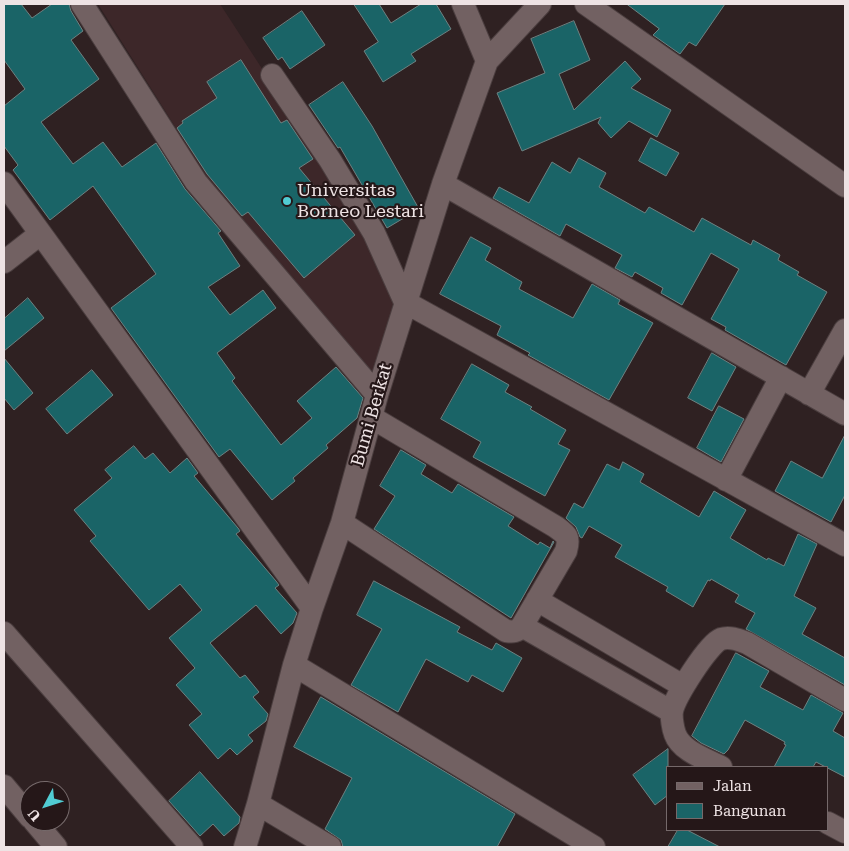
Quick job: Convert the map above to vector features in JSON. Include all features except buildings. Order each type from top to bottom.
[{"type":"street","points":[[82,4],[196,182],[377,395]]},
{"type":"street","points":[[463,4],[487,61]]},
{"type":"street","name":"Bumi Berkat","points":[[244,847],[258,804],[294,665],[342,523],[377,395],[442,184],[487,61],[540,4]]},
{"type":"street","points":[[586,4],[845,186]]},
{"type":"street","points":[[272,75],[330,160],[374,233],[405,302],[845,545]]},
{"type":"street","points":[[4,183],[312,608]]},
{"type":"street","points":[[442,184],[845,414]]},
{"type":"street","points":[[4,262],[40,234]]},
{"type":"street","points":[[810,394],[845,330]]},
{"type":"street","points":[[726,480],[781,377]]},
{"type":"street","points":[[342,523],[506,631],[512,632],[522,626],[566,551],[569,542],[566,534],[556,527],[371,417]]},
{"type":"street","points":[[538,600],[684,686]]},
{"type":"street","points":[[522,626],[672,712]]},
{"type":"street","points":[[4,633],[192,847]]},
{"type":"street","points":[[719,766],[690,751],[681,743],[675,734],[672,712],[684,686],[707,652],[720,639],[733,638],[747,643],[845,700]]},
{"type":"street","points":[[294,665],[594,847]]},
{"type":"street","points":[[4,786],[20,805]]},
{"type":"street","points":[[258,804],[330,847]]},
{"type":"street","points":[[829,824],[845,832]]},
{"type":"street","points":[[42,831],[56,847]]},
{"type":"shaded area","name":"Universitas Borneo Lestari","points":[[98,4],[220,4],[322,161],[368,237],[397,301],[374,377],[206,176]]},
{"type":"place","name":"Universitas Borneo Lestari","points":[[287,201]]}]
